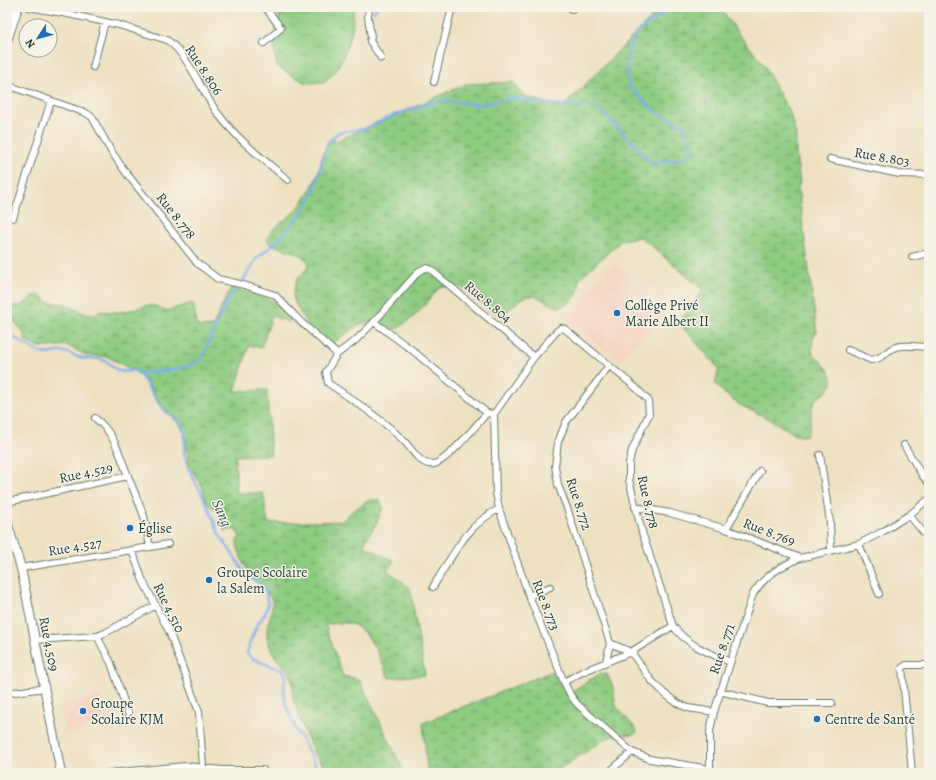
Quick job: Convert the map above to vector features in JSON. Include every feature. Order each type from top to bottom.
[{"type":"street","points":[[7,41],[18,7]]},
{"type":"street","name":"Rue 8.806","points":[[29,7],[56,11],[119,25],[167,40],[182,56],[202,90],[234,134],[288,180]]},
{"type":"street","points":[[264,43],[281,28],[266,7]]},
{"type":"street","points":[[369,7],[368,17],[371,37],[370,41],[381,58]]},
{"type":"street","points":[[434,82],[452,7]]},
{"type":"street","points":[[93,67],[105,22]]},
{"type":"street","name":"Rue 8.778","points":[[7,85],[86,113],[92,117],[111,151],[124,170],[200,266],[218,279],[244,285],[275,295],[301,322],[337,354]]},
{"type":"street","points":[[7,216],[13,218],[51,101]]},
{"type":"street","name":"Rue 8.803","points":[[830,159],[899,174],[929,175]]},
{"type":"street","points":[[912,257],[929,254]]},
{"type":"street","name":"Rue 8.804","points":[[374,322],[419,271],[425,268],[430,269],[534,357]]},
{"type":"street","points":[[487,413],[446,458],[434,464],[428,464],[420,460],[404,441],[382,423],[328,383],[326,372],[337,354],[356,340],[374,322],[412,350],[487,413],[494,414]]},
{"type":"street","name":"Rue 8.778","points":[[494,414],[534,357],[561,328],[565,329],[635,387],[648,400],[649,414],[638,435],[629,463],[628,480],[635,508],[673,626],[678,633],[690,643],[730,662]]},
{"type":"street","points":[[848,350],[871,360],[875,360],[879,359],[890,349],[895,347],[929,347]]},
{"type":"street","name":"Rue 8.772","points":[[606,662],[610,643],[567,508],[558,485],[555,466],[558,442],[566,422],[609,366]]},
{"type":"street","name":"Rue 8.773","points":[[494,414],[496,493],[499,509],[529,596],[564,682],[577,704],[632,752]]},
{"type":"street","name":"Rue 4.529","points":[[7,502],[128,476],[111,434],[104,424],[96,418]]},
{"type":"street","points":[[904,445],[922,475],[929,483]]},
{"type":"street","points":[[820,455],[830,522],[831,551]]},
{"type":"street","points":[[726,529],[760,471]]},
{"type":"street","points":[[128,476],[144,516],[150,547]]},
{"type":"street","name":"Rue 8.769","points":[[635,508],[670,513],[726,529],[800,558],[860,544],[909,515],[929,499]]},
{"type":"street","points":[[433,587],[456,548],[484,517],[499,509]]},
{"type":"street","points":[[909,515],[929,539]]},
{"type":"street","name":"Rue 4.509","points":[[7,522],[21,568],[61,773]]},
{"type":"street","points":[[132,550],[168,544]]},
{"type":"street","points":[[860,544],[879,594]]},
{"type":"street","name":"Rue 4.527","points":[[21,568],[132,550]]},
{"type":"street","name":"Rue 4.510","points":[[132,550],[143,581],[169,631],[199,712],[203,767]]},
{"type":"street","name":"Rue 8.771","points":[[709,771],[710,731],[714,712],[754,594],[759,585],[775,570],[800,558]]},
{"type":"street","points":[[529,596],[550,587]]},
{"type":"street","points":[[35,640],[97,636],[156,605]]},
{"type":"street","points":[[564,682],[582,672],[630,652],[673,626]]},
{"type":"street","points":[[97,636],[111,663],[128,713]]},
{"type":"street","points":[[610,643],[630,652],[651,680],[665,694],[677,703],[688,708],[714,712]]},
{"type":"street","points":[[912,773],[902,668],[906,665],[929,666]]},
{"type":"street","points":[[7,693],[45,688]]},
{"type":"street","points":[[720,691],[768,703],[832,703]]},
{"type":"street","points":[[608,773],[632,752],[650,759],[709,771]]},
{"type":"street","points":[[110,773],[173,766],[203,767],[211,771],[263,770]]},
{"type":"shaded area","name":"Collège Privé Marie Albert II","points":[[615,262],[663,316],[619,362],[580,330],[566,321],[575,311],[605,268]]},
{"type":"shaded area","name":"Groupe Scolaire KJM","points":[[97,692],[98,695],[100,695],[107,718],[92,723],[92,727],[65,734],[63,727],[65,726],[60,704],[87,699],[95,696],[94,694]]},
{"type":"green space","points":[[278,7],[354,7],[352,32],[344,55],[336,71],[324,82],[304,82],[277,67],[273,44],[280,13]]},
{"type":"green space","points":[[656,7],[720,7],[738,33],[764,65],[790,113],[796,135],[796,154],[800,183],[798,187],[817,332],[813,339],[812,352],[828,370],[832,380],[828,390],[814,402],[810,427],[807,435],[801,436],[793,433],[771,420],[736,403],[715,383],[719,369],[679,323],[703,290],[641,237],[622,240],[579,279],[579,289],[576,296],[569,303],[561,307],[557,307],[532,296],[522,299],[507,310],[499,313],[490,310],[460,287],[440,287],[415,316],[397,329],[381,325],[374,321],[360,324],[333,343],[325,342],[320,339],[310,328],[300,313],[293,295],[297,280],[307,268],[309,262],[299,254],[270,244],[267,240],[275,227],[293,213],[307,195],[315,180],[324,150],[330,140],[336,141],[466,84],[513,82],[524,96],[562,108],[650,19]]},
{"type":"green space","points":[[231,287],[276,302],[292,317],[289,322],[272,316],[261,348],[249,345],[235,391],[267,390],[271,455],[235,456],[237,493],[263,493],[268,523],[342,521],[350,513],[369,500],[379,499],[383,508],[376,524],[363,545],[394,561],[387,570],[410,588],[425,675],[389,678],[373,644],[358,627],[346,623],[325,625],[343,676],[359,679],[405,773],[329,773],[315,755],[305,733],[293,699],[293,684],[290,673],[276,658],[267,637],[267,627],[272,610],[272,600],[267,592],[250,574],[242,560],[237,545],[237,540],[240,537],[235,529],[224,531],[219,513],[208,504],[202,486],[189,465],[185,433],[179,424],[163,407],[140,374],[108,357],[86,355],[66,345],[38,347],[31,344],[26,341],[23,332],[12,318],[7,317],[7,305],[21,306],[31,298],[39,296],[43,297],[47,302],[65,304],[86,314],[95,315],[98,311],[122,312],[148,306],[156,306],[166,311],[192,303],[198,327],[213,326]]},
{"type":"green space","points":[[553,671],[558,681],[569,693],[601,673],[607,674],[614,689],[616,706],[637,732],[607,738],[553,773],[425,773],[427,771],[423,723]]},
{"type":"waterway","points":[[374,12],[377,7]]},
{"type":"waterway","points":[[138,373],[166,371],[199,361],[206,350],[214,329],[230,296],[244,279],[257,258],[279,240],[301,214],[313,194],[328,142],[339,132],[364,129],[397,114],[442,100],[480,105],[513,98],[543,103],[598,108],[653,164],[689,157],[692,148],[683,125],[660,114],[648,105],[629,86],[627,76],[627,57],[635,34],[661,15],[668,7]]},
{"type":"waterway","name":"Sang","points":[[7,334],[42,353],[48,354],[66,352],[81,358],[103,360],[118,371],[122,372],[133,370],[143,379],[167,413],[178,420],[185,431],[184,452],[188,467],[210,511],[219,534],[247,576],[262,585],[266,593],[268,605],[265,614],[257,625],[247,653],[251,658],[284,671],[286,676],[284,683],[286,704],[297,732],[319,773]]},
{"type":"place","name":"Collège Privé Marie Albert II","points":[[617,313]]},
{"type":"place","name":"Église","points":[[130,528]]},
{"type":"place","name":"Groupe Scolaire la Salem","points":[[209,580]]},
{"type":"place","name":"Groupe Scolaire KJM","points":[[83,711]]},
{"type":"place","name":"Centre de Santé","points":[[817,719]]}]
